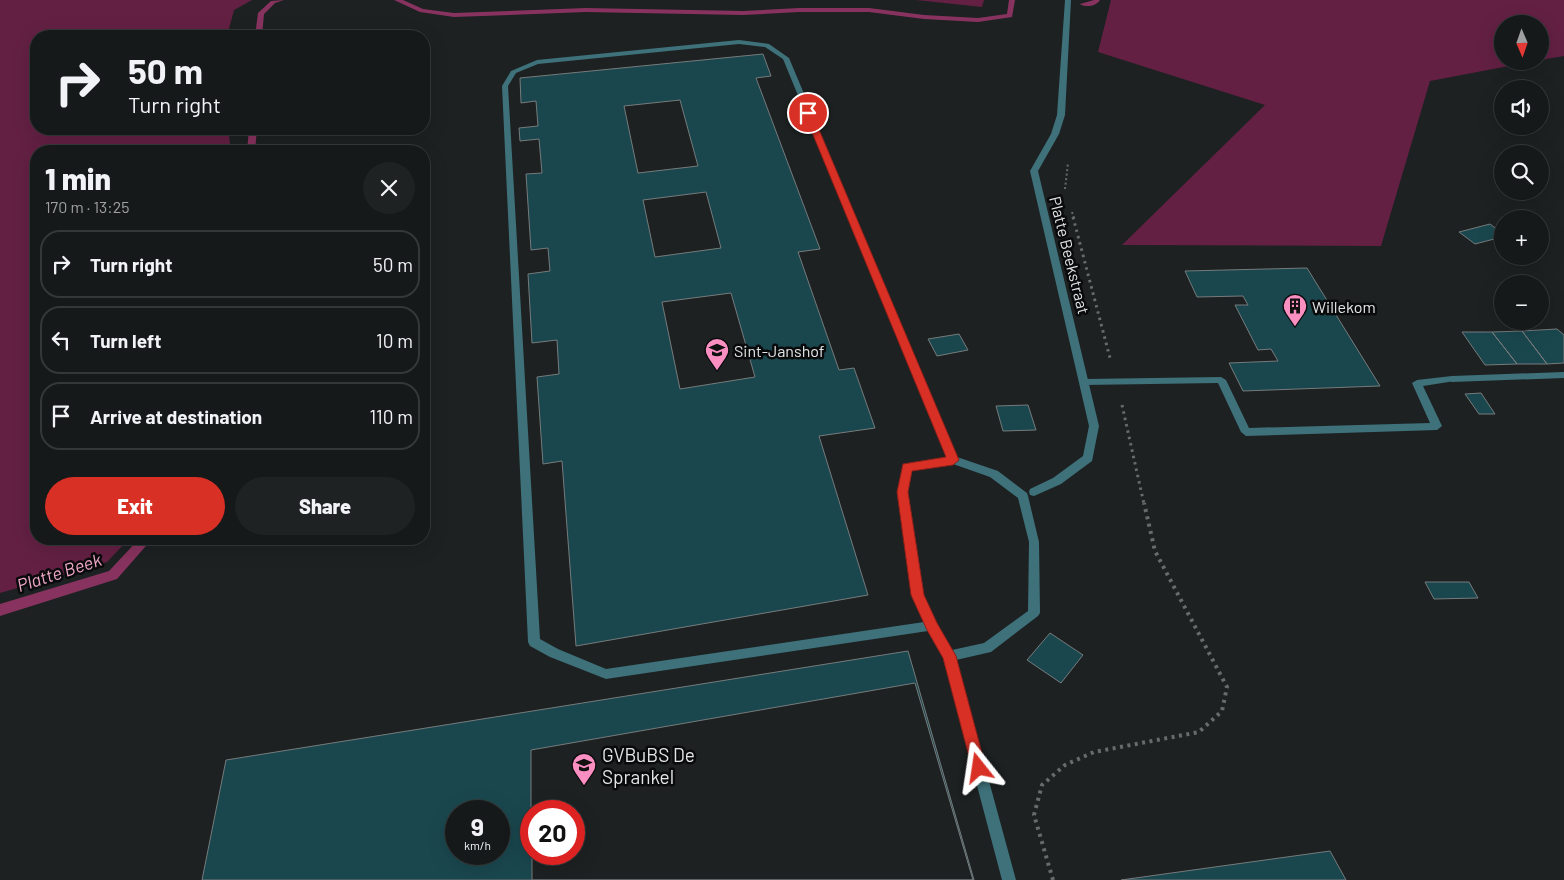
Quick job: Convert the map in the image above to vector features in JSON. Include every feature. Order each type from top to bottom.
[{"type":"street","name":"Platte Beekstraat","points":[[1023,496],[1057,481],[1088,458],[1094,426],[1034,171],[1055,134],[1061,115],[1068,0]]},
{"type":"street","points":[[931,626],[606,674],[554,653],[534,642],[505,86],[513,72],[537,62],[739,42],[767,45],[786,58],[953,460]]},
{"type":"street","points":[[1085,382],[1221,380],[1246,432],[1437,426],[1416,383],[1452,379],[1564,375]]},
{"type":"street","points":[[949,656],[988,648],[1034,613],[1034,542],[1023,496],[994,474],[953,460],[907,467],[902,492],[918,595],[931,626],[949,656],[1009,880]]},
{"type":"path","points":[[1055,134],[1068,162],[1065,188],[1068,196]]},
{"type":"path","points":[[1053,880],[1034,815],[1042,785],[1066,765],[1094,752],[1199,732],[1222,711],[1227,687],[1155,551],[1116,382],[1070,205]]},
{"type":"shaded area","points":[[0,0],[252,0],[234,10],[229,30],[30,30],[30,135],[229,135],[230,143],[229,145],[30,145],[30,545],[123,545],[107,562],[0,593]]},
{"type":"shaded area","points":[[916,0],[984,0],[982,7]]},
{"type":"shaded area","points":[[1111,0],[1564,0],[1564,56],[1549,58],[1549,15],[1494,15],[1494,69],[1430,81],[1381,246],[1122,245],[1265,105],[1098,52]]},
{"type":"building","name":"Sint-Janshof","points":[[763,54],[771,76],[756,78],[820,249],[798,252],[839,370],[854,368],[875,428],[819,436],[868,595],[576,646],[562,461],[543,464],[537,377],[559,374],[557,340],[532,343],[528,274],[550,271],[548,248],[531,250],[526,174],[542,173],[539,139],[520,141],[519,128],[538,126],[536,101],[521,103],[520,78]],"holes":[[[680,100],[698,166],[638,173],[624,106]],[[706,192],[721,248],[655,257],[643,200]],[[731,293],[755,377],[680,389],[662,302]]]},
{"type":"building","points":[[1490,224],[1494,227],[1494,239],[1475,244],[1459,232]]},
{"type":"building","name":"Willekom","points":[[1307,268],[1380,386],[1243,391],[1229,363],[1278,361],[1271,349],[1258,350],[1235,305],[1248,305],[1243,296],[1197,297],[1185,271]]},
{"type":"building","points":[[1557,329],[1564,335],[1564,363],[1547,364],[1522,331]]},
{"type":"building","points":[[1522,331],[1547,364],[1517,364],[1492,332]]},
{"type":"building","points":[[1462,332],[1492,332],[1517,364],[1485,365]]},
{"type":"building","points":[[959,334],[968,350],[937,356],[928,339]]},
{"type":"building","points":[[1481,393],[1495,414],[1479,414],[1465,394]]},
{"type":"building","points":[[1028,405],[1036,430],[1003,431],[996,406]]},
{"type":"building","points":[[1425,582],[1469,582],[1478,598],[1434,599]]},
{"type":"building","points":[[1050,633],[1083,655],[1061,683],[1027,660]]},
{"type":"building","name":"GVBuBS De Sprankel","points":[[908,651],[974,880],[202,880],[226,760]]},
{"type":"building","points":[[915,683],[973,880],[532,880],[532,865],[585,865],[585,800],[531,800],[531,750]]},
{"type":"building","points":[[1330,851],[1346,880],[1121,880]]},
{"type":"waterway","name":"Platte Beek","points":[[259,30],[261,13],[273,2],[281,0]]},
{"type":"waterway","name":"Platte Beek","points":[[397,0],[422,11],[454,15],[586,10],[743,13],[799,10],[869,10],[924,17],[978,20],[1010,16],[1012,0]]},
{"type":"waterway","points":[[1083,4],[1096,2],[1097,0]]},
{"type":"waterway","name":"Platte Beek","points":[[252,135],[252,145]]},
{"type":"waterway","name":"Platte Beek","points":[[0,610],[113,575],[140,545]]},
{"type":"place","name":"Willekom","points":[[1295,327]]},
{"type":"place","name":"Sint-Janshof","points":[[717,371]]},
{"type":"place","name":"GVBuBS De Sprankel","points":[[584,786]]},
{"type":"route","points":[[808,113],[953,460],[907,467],[902,492],[918,595],[931,626],[949,656],[979,768]]}]
